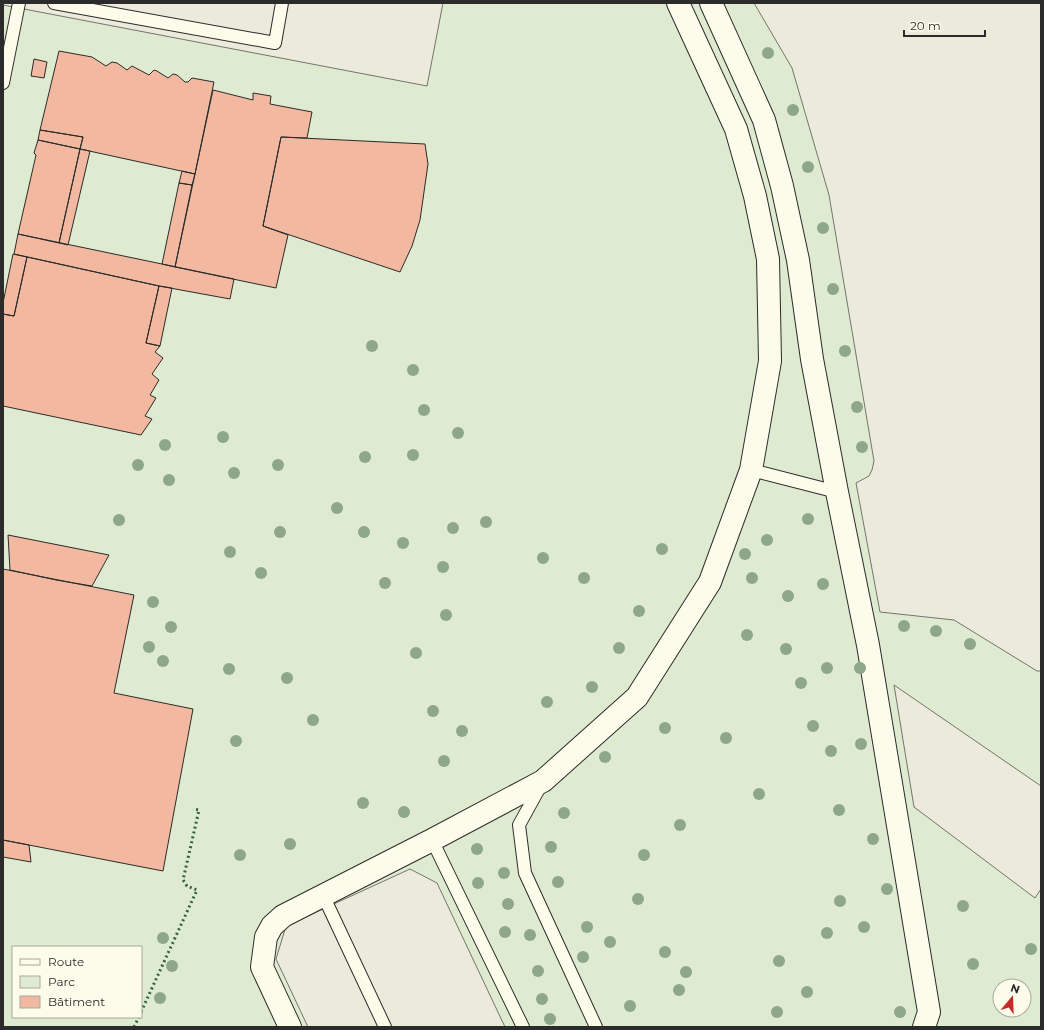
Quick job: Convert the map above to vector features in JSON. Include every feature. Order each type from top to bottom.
[{"type":"street","points":[[290,1027],[262,967],[266,937],[272,926],[283,916],[544,781],[637,697],[710,582],[751,470],[770,361],[768,259],[755,196],[736,129],[678,3]]},
{"type":"street","points":[[711,3],[764,120],[782,186],[798,260],[812,359],[868,645],[930,1012],[924,1027]]},
{"type":"lane","points":[[3,83],[19,3]]},
{"type":"lane","points":[[54,3],[275,43],[282,3]]},
{"type":"lane","points":[[751,470],[837,492]]},
{"type":"lane","points":[[544,781],[519,825],[525,873],[596,1027]]},
{"type":"lane","points":[[432,840],[523,1027]]},
{"type":"lane","points":[[323,896],[385,1027]]},
{"type":"green space","points":[[3,3],[1041,3],[1041,1027],[3,1027]]},
{"type":"shaded area","points":[[3,3],[443,3],[427,86],[3,5]]},
{"type":"shaded area","points":[[754,3],[1041,3],[1041,671],[1037,671],[954,620],[880,612],[856,483],[869,476],[874,461],[829,195],[792,68]]},
{"type":"shaded area","points":[[894,685],[1041,786],[1041,889],[1035,898],[914,807]]},
{"type":"shaded area","points":[[410,869],[437,883],[505,1027],[308,1027],[276,959],[286,926]]},
{"type":"building","points":[[59,51],[92,57],[106,66],[112,62],[117,63],[127,70],[132,66],[149,75],[154,70],[168,78],[173,74],[177,75],[185,82],[188,82],[192,78],[214,82],[195,174],[80,149],[83,137],[40,130]]},
{"type":"building","points":[[34,59],[47,62],[44,78],[31,76]]},
{"type":"building","points":[[213,90],[253,100],[253,93],[271,96],[270,104],[312,112],[307,138],[281,137],[263,226],[288,235],[276,288],[175,267]]},
{"type":"building","points":[[40,130],[83,137],[80,149],[38,140]]},
{"type":"building","points":[[281,137],[425,144],[428,164],[420,220],[412,246],[400,272],[263,226]]},
{"type":"building","points":[[38,140],[80,149],[59,243],[18,234],[36,155],[34,153]]},
{"type":"building","points":[[80,149],[90,151],[68,245],[59,243]]},
{"type":"building","points":[[182,171],[195,174],[192,185],[179,183]]},
{"type":"building","points":[[179,183],[192,185],[175,267],[162,264]]},
{"type":"building","points":[[18,234],[234,279],[230,299],[159,286],[14,254]]},
{"type":"building","points":[[13,254],[27,257],[14,316],[3,314],[3,303]]},
{"type":"building","points":[[27,257],[159,286],[146,343],[160,346],[155,352],[163,358],[152,374],[159,380],[150,395],[156,398],[145,416],[152,419],[141,435],[3,406],[3,314],[14,316]]},
{"type":"building","points":[[159,286],[172,288],[160,346],[146,343]]},
{"type":"building","points":[[8,535],[109,555],[92,586],[56,580],[10,570]]},
{"type":"building","points":[[3,569],[134,595],[114,693],[193,709],[163,871],[3,840]]},
{"type":"building","points":[[3,840],[29,845],[31,862],[3,857]]},
{"type":"hedge","points":[[142,1010],[197,890],[187,886],[183,880],[199,810],[193,809]]},
{"type":"hedge","points":[[134,1027],[138,1018]]}]
